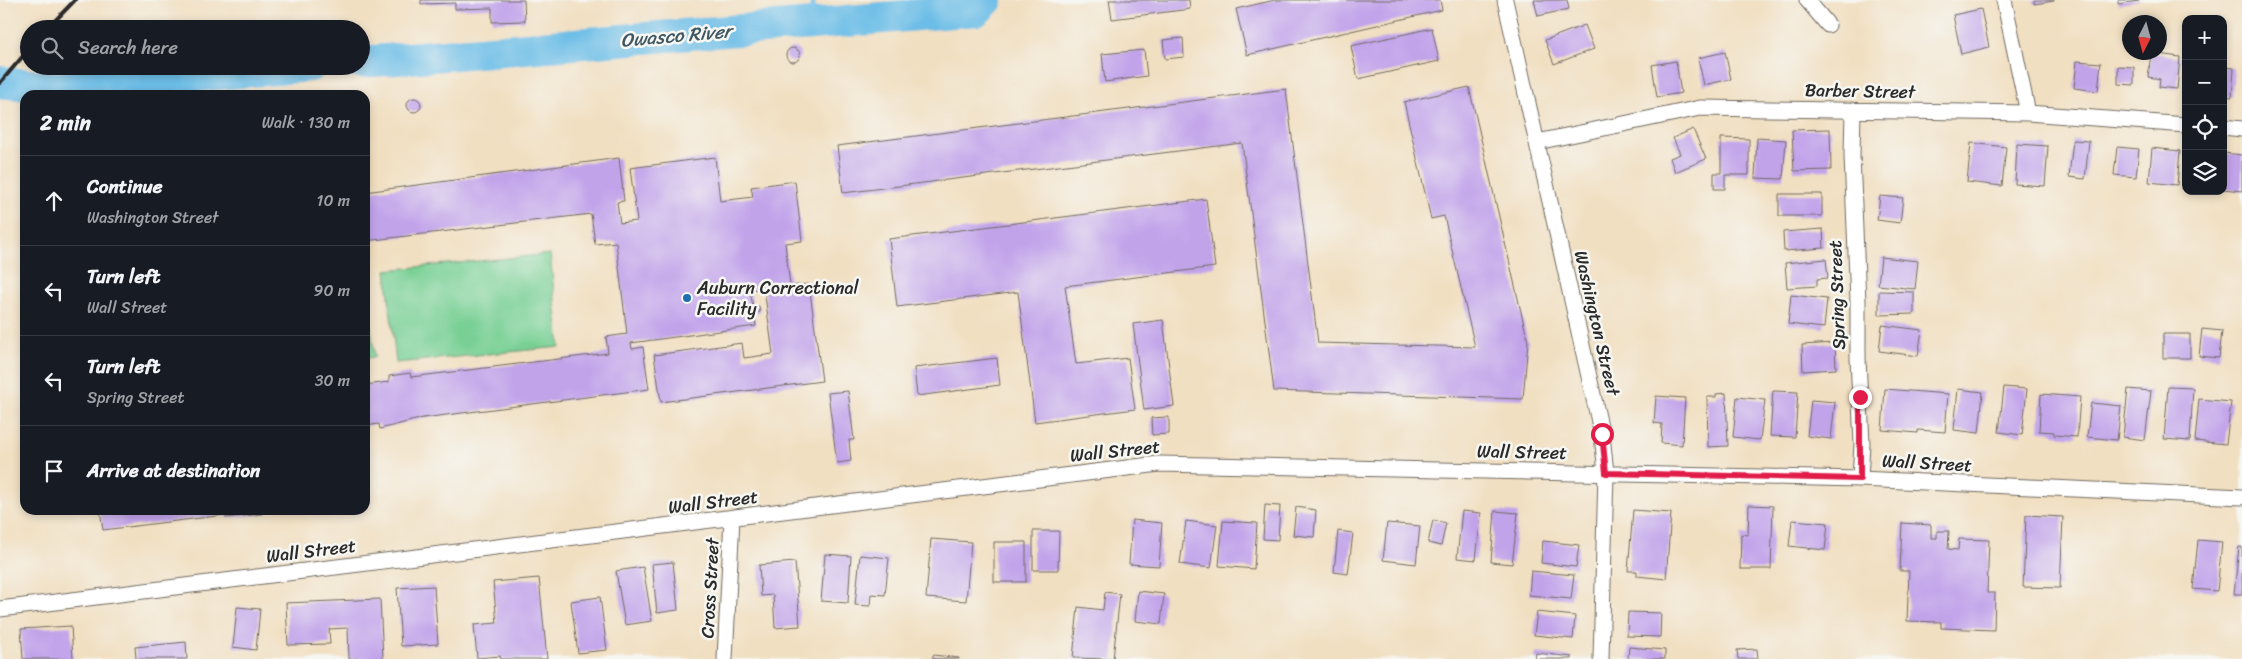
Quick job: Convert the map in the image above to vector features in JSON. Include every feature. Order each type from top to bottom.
[{"type":"street","name":"Washington Street","points":[[1505,0],[1602,434],[1606,473],[1601,659]]},
{"type":"street","points":[[1807,0],[1828,25]]},
{"type":"street","points":[[2004,0],[2028,113]]},
{"type":"street","name":"Barber Street","points":[[1537,142],[1700,108],[2028,113],[2182,124]]},
{"type":"street","name":"Spring Street","points":[[1854,110],[1852,156],[1862,444],[1860,479]]},
{"type":"street","points":[[2227,127],[2242,128]]},
{"type":"street","name":"Wall Street","points":[[0,608],[1159,464],[1860,479],[2242,497]]},
{"type":"street","name":"Cross Street","points":[[725,659],[732,518]]},
{"type":"green space","points":[[550,254],[560,347],[396,363],[386,270]]},
{"type":"green space","points":[[370,322],[375,357],[370,358]]},
{"type":"building","points":[[421,0],[524,0],[525,21],[492,22],[492,8],[455,9],[455,3],[421,4]]},
{"type":"building","points":[[1109,0],[1189,0],[1190,9],[1112,19]]},
{"type":"building","points":[[1275,0],[1440,0],[1442,10],[1247,55],[1236,9]]},
{"type":"building","points":[[1534,0],[1567,0],[1569,9],[1538,16]]},
{"type":"building","points":[[2034,0],[2054,0],[2054,1],[2034,4]]},
{"type":"building","points":[[2118,0],[2139,0],[2139,1],[2118,4]]},
{"type":"building","points":[[1981,9],[1989,47],[1961,54],[1953,15]]},
{"type":"building","points":[[1585,25],[1594,49],[1554,64],[1545,40]]},
{"type":"building","points":[[1432,28],[1439,61],[1358,79],[1351,46]]},
{"type":"building","points":[[1183,38],[1184,57],[1165,59],[1163,40]]},
{"type":"building","points":[[790,48],[796,48],[800,55],[796,62],[790,62],[786,58],[786,52]]},
{"type":"building","points":[[1144,50],[1147,76],[1105,82],[1102,54]]},
{"type":"building","points":[[1725,52],[1731,79],[1704,85],[1698,58]]},
{"type":"building","points":[[2167,55],[2180,57],[2177,89],[2159,87],[2160,79],[2148,77],[2150,60],[2167,60]]},
{"type":"building","points":[[1676,61],[1681,93],[1657,97],[1652,65]]},
{"type":"building","points":[[2077,61],[2101,63],[2098,91],[2074,88]]},
{"type":"building","points":[[2118,66],[2134,67],[2134,85],[2118,84]]},
{"type":"building","points":[[2227,67],[2234,68],[2232,97],[2227,96]]},
{"type":"building","points":[[1469,87],[1528,342],[1523,399],[1274,391],[1242,143],[843,193],[837,146],[1286,89],[1318,343],[1475,347],[1444,216],[1431,219],[1404,102]]},
{"type":"building","points":[[411,98],[417,98],[421,105],[417,112],[411,112],[407,108],[407,102]]},
{"type":"building","points":[[1693,129],[1706,159],[1675,172],[1670,158],[1680,154],[1673,138]]},
{"type":"building","points":[[1830,129],[1831,170],[1794,171],[1792,130]]},
{"type":"building","points":[[1721,138],[1749,139],[1749,175],[1725,175],[1725,189],[1714,189],[1714,173],[1721,173]]},
{"type":"building","points":[[1757,138],[1786,140],[1783,179],[1755,178]]},
{"type":"building","points":[[2073,140],[2089,141],[2085,179],[2069,177]]},
{"type":"building","points":[[1971,143],[2006,147],[2002,186],[1967,182]]},
{"type":"building","points":[[2017,144],[2048,146],[2045,186],[2015,184]]},
{"type":"building","points":[[2117,147],[2139,149],[2136,177],[2114,175]]},
{"type":"building","points":[[2152,148],[2180,151],[2177,185],[2149,182]]},
{"type":"building","points":[[2227,153],[2242,155],[2242,191],[2227,189]]},
{"type":"building","name":"Auburn Correctional Facility","points":[[715,157],[720,201],[753,197],[751,187],[795,181],[802,241],[785,243],[790,286],[809,284],[822,381],[661,402],[654,355],[742,343],[744,358],[773,354],[764,288],[750,290],[753,307],[759,306],[760,312],[754,313],[756,326],[631,343],[632,349],[643,347],[649,389],[423,418],[380,429],[379,424],[370,425],[370,384],[389,382],[389,376],[410,373],[411,377],[608,353],[606,337],[627,334],[616,242],[595,244],[591,214],[370,240],[370,191],[619,158],[624,201],[617,202],[620,223],[637,221],[630,168]]},
{"type":"building","points":[[1779,194],[1822,194],[1822,216],[1779,216]]},
{"type":"building","points":[[1880,196],[1903,198],[1900,223],[1877,220]]},
{"type":"building","points":[[1206,199],[1215,267],[1065,286],[1076,364],[1128,358],[1135,409],[1035,422],[1018,292],[897,307],[889,239]]},
{"type":"building","points":[[1823,229],[1824,248],[1784,251],[1783,232]]},
{"type":"building","points":[[1881,257],[1918,261],[1915,289],[1878,285]]},
{"type":"building","points":[[1826,259],[1828,278],[1817,279],[1817,286],[1787,288],[1785,263]]},
{"type":"building","points":[[1879,291],[1914,292],[1914,314],[1879,315]]},
{"type":"building","points":[[1791,295],[1827,299],[1824,328],[1788,324]]},
{"type":"building","points":[[1163,320],[1174,406],[1144,410],[1133,324]]},
{"type":"building","points":[[1882,325],[1922,330],[1918,356],[1879,351]]},
{"type":"building","points":[[2202,329],[2222,331],[2219,358],[2199,356]]},
{"type":"building","points":[[2163,334],[2190,334],[2190,358],[2163,358]]},
{"type":"building","points":[[1835,343],[1836,369],[1803,371],[1802,345]]},
{"type":"building","points":[[997,358],[1000,385],[917,396],[914,368]]},
{"type":"building","points":[[2004,387],[2027,389],[2022,435],[1999,432]]},
{"type":"building","points":[[2168,387],[2193,388],[2190,441],[2164,439]]},
{"type":"building","points":[[1885,389],[1948,394],[1945,432],[1918,430],[1918,433],[1882,430]]},
{"type":"building","points":[[1958,389],[1983,392],[1979,433],[1954,430]]},
{"type":"building","points":[[2128,389],[2151,391],[2145,440],[2123,437]]},
{"type":"building","points":[[848,391],[854,440],[849,440],[851,461],[837,463],[828,393]]},
{"type":"building","points":[[1773,391],[1798,392],[1795,437],[1770,436]]},
{"type":"building","points":[[1726,393],[1728,446],[1708,447],[1707,397],[1716,397],[1716,394]]},
{"type":"building","points":[[2041,394],[2080,397],[2077,437],[2054,435],[2054,432],[2039,431]]},
{"type":"building","points":[[1656,396],[1685,398],[1682,445],[1661,443],[1662,424],[1654,423]]},
{"type":"building","points":[[1737,397],[1765,400],[1760,440],[1733,437]]},
{"type":"building","points":[[2199,399],[2231,402],[2226,444],[2195,441]]},
{"type":"building","points":[[1811,400],[1835,402],[1831,439],[1807,436]]},
{"type":"building","points":[[2091,403],[2121,406],[2117,440],[2087,437]]},
{"type":"building","points":[[1169,417],[1169,434],[1152,435],[1151,418]]},
{"type":"building","points":[[1265,505],[1280,506],[1278,540],[1263,539]]},
{"type":"building","points":[[1749,505],[1773,506],[1771,569],[1740,569],[1741,534],[1748,535]]},
{"type":"building","points":[[1296,507],[1316,510],[1314,537],[1293,535]]},
{"type":"building","points":[[1633,510],[1671,513],[1666,579],[1637,576],[1637,571],[1628,571]]},
{"type":"building","points":[[1462,511],[1481,513],[1476,560],[1457,558]]},
{"type":"building","points":[[1495,511],[1518,513],[1512,564],[1491,562]]},
{"type":"building","points":[[101,515],[225,515],[103,530]]},
{"type":"building","points":[[225,515],[253,515],[226,518]]},
{"type":"building","points":[[2026,515],[2063,517],[2060,588],[2023,587]]},
{"type":"building","points":[[1132,520],[1162,523],[1159,566],[1129,564]]},
{"type":"building","points":[[1433,520],[1446,523],[1441,546],[1428,543]]},
{"type":"building","points":[[1792,520],[1828,523],[1825,550],[1789,546]]},
{"type":"building","points":[[1186,521],[1217,525],[1211,568],[1180,564]]},
{"type":"building","points":[[1223,521],[1257,523],[1254,569],[1219,566]]},
{"type":"building","points":[[1387,523],[1420,526],[1416,564],[1383,560]]},
{"type":"building","points":[[1902,523],[1931,525],[1931,538],[1937,538],[1937,531],[1949,531],[1948,549],[1958,550],[1959,539],[1989,540],[1987,593],[1995,593],[1994,630],[1941,628],[1941,622],[1907,621],[1909,571],[1900,571]]},
{"type":"building","points":[[1033,531],[1059,531],[1058,570],[1033,570]]},
{"type":"building","points":[[1338,531],[1353,533],[1348,574],[1334,572]]},
{"type":"building","points":[[931,539],[971,542],[966,601],[926,598]]},
{"type":"building","points":[[2198,540],[2222,542],[2217,591],[2193,589]]},
{"type":"building","points":[[1543,541],[1579,545],[1576,567],[1541,563]]},
{"type":"building","points":[[994,542],[1026,542],[1026,582],[994,582]]},
{"type":"building","points":[[2239,547],[2242,547],[2242,594],[2234,594]]},
{"type":"building","points":[[825,554],[851,556],[848,603],[821,601]]},
{"type":"building","points":[[860,555],[889,558],[885,595],[871,594],[870,606],[855,605]]},
{"type":"building","points":[[673,562],[678,610],[657,613],[652,564]]},
{"type":"building","points":[[795,562],[800,626],[775,628],[773,595],[761,596],[759,565]]},
{"type":"building","points":[[643,567],[652,621],[625,625],[616,571]]},
{"type":"building","points":[[1531,571],[1574,575],[1571,599],[1529,595]]},
{"type":"building","points":[[539,578],[547,659],[501,659],[500,656],[477,658],[474,625],[497,623],[493,582]]},
{"type":"building","points":[[434,586],[438,644],[401,646],[397,588]]},
{"type":"building","points":[[1138,591],[1164,594],[1161,624],[1135,621]]},
{"type":"building","points":[[1105,592],[1120,594],[1113,659],[1073,658],[1078,607],[1103,610]]},
{"type":"building","points":[[600,597],[607,650],[578,653],[571,601]]},
{"type":"building","points":[[380,599],[383,659],[349,659],[348,628],[329,629],[330,644],[288,645],[286,603]]},
{"type":"building","points":[[237,607],[260,609],[256,650],[233,647]]},
{"type":"building","points":[[1537,612],[1575,616],[1573,639],[1534,635]]},
{"type":"building","points":[[1628,612],[1661,613],[1660,637],[1627,636]]},
{"type":"building","points":[[71,626],[73,659],[23,659],[21,629]]},
{"type":"building","points":[[186,642],[187,659],[136,659],[135,647]]},
{"type":"building","points":[[1629,647],[1665,650],[1665,659],[1628,659]]},
{"type":"building","points":[[1757,649],[1758,659],[1738,659],[1737,650]]},
{"type":"building","points":[[1536,653],[1572,657],[1572,659],[1535,659]]},
{"type":"building","points":[[933,655],[959,658],[959,659],[933,659]]},
{"type":"waterway","points":[[811,24],[813,0]]},
{"type":"waterway","name":"Owasco River","points":[[370,61],[977,10],[987,0]]},
{"type":"waterway","name":"Owasco River","points":[[0,82],[55,88],[206,75]]},
{"type":"railway","points":[[56,20],[75,0]]},
{"type":"railway","points":[[0,83],[20,60]]},
{"type":"place","name":"Auburn Correctional Facility","points":[[687,298]]},
{"type":"route","points":[[1602,434],[1606,473],[1860,479],[1862,444],[1860,397]]}]
